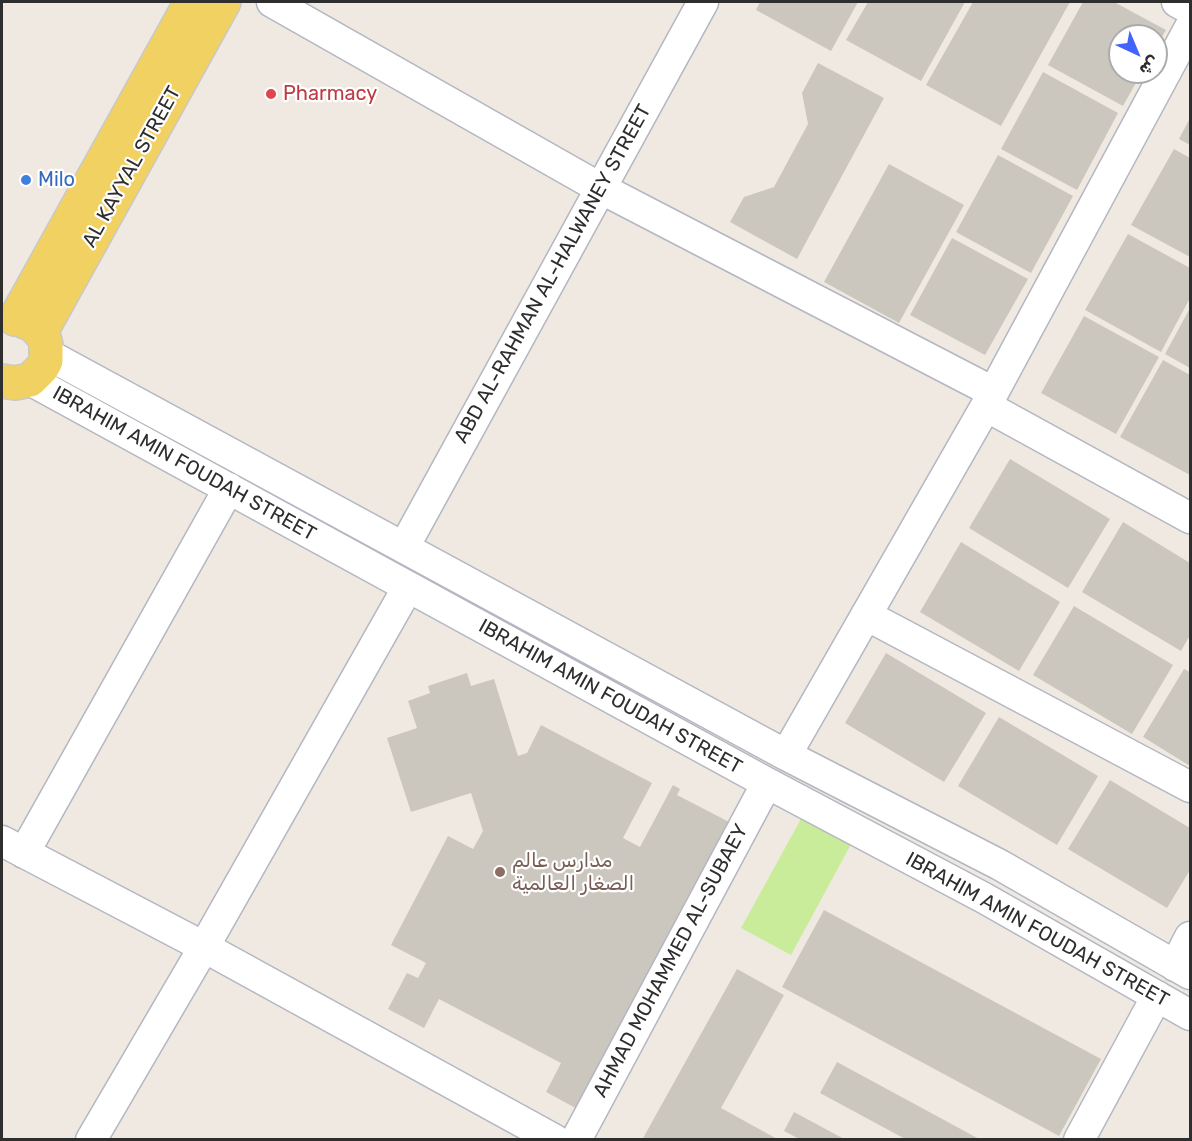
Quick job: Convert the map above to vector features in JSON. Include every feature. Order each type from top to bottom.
[{"type":"main road","name":"AL KAYYAL STREET","points":[[23,348],[191,2]]},
{"type":"main road","name":"AL KAYYAL STREET","points":[[23,348],[224,2]]},
{"type":"street","points":[[272,2],[600,188],[1187,508]]},
{"type":"street","name":"ABD AL-RAHMAN AL-HALWANEY STREET","points":[[404,547],[703,2]]},
{"type":"street","points":[[1178,2],[1191,9]]},
{"type":"street","points":[[786,755],[989,399],[1191,27]]},
{"type":"street","name":"IBRAHIM AMIN FOUDAH STREET","points":[[23,348],[229,488],[766,783],[984,898],[1191,1015]]},
{"type":"street","name":"IBRAHIM AMIN FOUDAH STREET","points":[[23,348],[404,547],[786,755],[1000,865],[1183,970]]},
{"type":"street","points":[[229,488],[13,847],[204,947],[555,1140]]},
{"type":"street","points":[[91,1140],[204,947],[408,587]]},
{"type":"street","points":[[866,615],[1191,787]]},
{"type":"street","name":"AHMAD MOHAMMED AL-SUBAEY","points":[[576,1140],[766,783]]},
{"type":"street","points":[[984,898],[1000,865]]},
{"type":"street","points":[[1183,970],[1191,937]]},
{"type":"street","points":[[1078,1140],[1157,996]]},
{"type":"green space","points":[[807,808],[856,835],[791,955],[741,928]]},
{"type":"building","points":[[760,2],[858,2],[831,51],[756,10]]},
{"type":"building","points":[[868,2],[965,2],[921,81],[846,40]]},
{"type":"building","points":[[973,2],[1070,2],[1001,126],[926,85]]},
{"type":"building","points":[[1083,2],[1114,2],[1155,24],[1108,24],[1108,84],[1135,84],[1123,106],[1048,65]]},
{"type":"building","points":[[818,63],[884,98],[797,259],[730,222],[744,197],[774,187],[808,124],[802,93]]},
{"type":"building","points":[[1043,72],[1118,113],[1077,190],[1001,149]]},
{"type":"building","points":[[1190,118],[1190,145],[1179,139]]},
{"type":"building","points":[[1174,149],[1190,158],[1190,257],[1131,225]]},
{"type":"building","points":[[998,155],[1073,196],[1031,273],[956,232]]},
{"type":"building","points":[[889,164],[964,205],[899,323],[824,282]]},
{"type":"building","points":[[1128,234],[1190,268],[1190,298],[1161,352],[1085,310]]},
{"type":"building","points":[[952,238],[1028,279],[985,355],[910,315]]},
{"type":"building","points":[[1190,308],[1190,368],[1165,354]]},
{"type":"building","points":[[1084,316],[1159,357],[1116,434],[1041,393]]},
{"type":"building","points":[[1163,360],[1190,375],[1190,475],[1120,437]]},
{"type":"building","points":[[1010,459],[1110,519],[1068,588],[969,528]]},
{"type":"building","points":[[1123,522],[1190,563],[1190,635],[1181,651],[1082,592]]},
{"type":"building","points":[[961,542],[1060,602],[1019,671],[920,612]]},
{"type":"building","points":[[1074,606],[1173,665],[1132,734],[1033,675]]},
{"type":"building","points":[[886,653],[986,713],[944,782],[845,723]]},
{"type":"building","points":[[1184,669],[1190,672],[1190,766],[1143,737]]},
{"type":"building","points":[[467,673],[471,686],[494,679],[518,756],[527,753],[541,725],[652,783],[623,838],[640,847],[673,785],[680,789],[677,795],[733,824],[581,1111],[546,1092],[561,1063],[439,999],[424,1028],[388,1009],[407,973],[418,978],[426,963],[391,945],[448,836],[473,849],[483,831],[471,793],[411,812],[387,738],[417,728],[408,701],[430,693],[428,686]]},
{"type":"building","points":[[999,717],[1098,776],[1057,845],[958,786]]},
{"type":"building","points":[[1110,780],[1190,828],[1190,870],[1167,908],[1068,849]]},
{"type":"building","points":[[824,910],[1101,1059],[1059,1136],[782,987]]},
{"type":"building","points":[[737,969],[784,995],[721,1108],[779,1140],[642,1140]]},
{"type":"building","points":[[837,1062],[981,1140],[907,1140],[820,1093]]},
{"type":"building","points":[[794,1112],[846,1140],[801,1140],[784,1131]]},
{"type":"place","name":"Pharmacy","points":[[271,94]]},
{"type":"place","name":"Milo","points":[[26,180]]},
{"type":"place","name":"مدارس عالم الصغار العالمية","points":[[500,872]]}]
